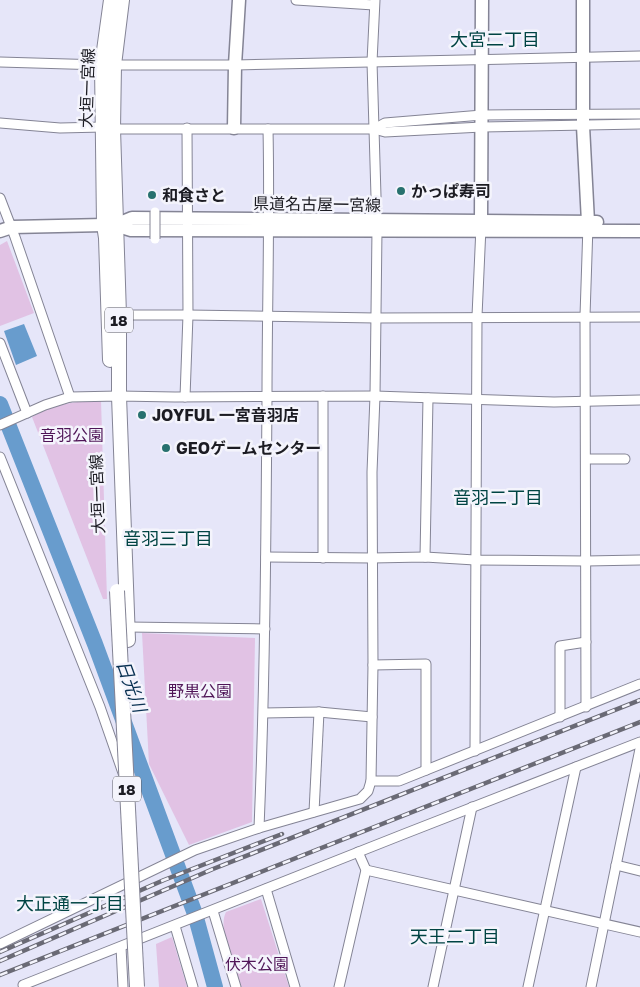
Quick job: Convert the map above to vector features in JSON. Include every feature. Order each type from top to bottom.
[{"type":"main road","name":"大垣一宮線","points":[[111,0],[108,128],[110,225],[119,315],[115,396],[118,591],[137,987]]},
{"type":"main road","name":"大垣一宮線","points":[[108,64],[122,0]]},
{"type":"main road","points":[[234,128],[239,0]]},
{"type":"main road","points":[[481,226],[482,121],[480,59],[482,0]]},
{"type":"main road","points":[[583,0],[583,121],[588,226]]},
{"type":"main road","name":"県道名古屋一宮線","points":[[6,229],[110,225],[132,218],[188,224],[269,226],[588,226],[640,223]]},
{"type":"main road","name":"大垣一宮線","points":[[110,225],[106,238],[146,987]]},
{"type":"main road","name":"県道名古屋一宮線","points":[[588,226],[640,231]]},
{"type":"street","points":[[0,944],[195,850],[259,828],[360,800],[368,791],[371,781],[373,665],[372,472],[377,226],[372,62],[375,3],[296,0]]},
{"type":"street","points":[[0,62],[235,64],[640,56]]},
{"type":"street","points":[[583,121],[640,114]]},
{"type":"street","points":[[0,123],[60,128],[268,129],[374,129],[385,123],[482,121],[583,121],[640,124]]},
{"type":"street","points":[[185,397],[188,314],[187,128]]},
{"type":"street","points":[[259,828],[264,713],[269,226],[268,129]]},
{"type":"street","points":[[0,198],[6,229],[70,397]]},
{"type":"street","points":[[155,212],[155,239]]},
{"type":"street","points":[[475,751],[476,400],[481,226]]},
{"type":"street","points":[[586,707],[586,316],[588,226]]},
{"type":"street","points":[[119,315],[188,314],[376,318],[477,316],[640,317]]},
{"type":"street","points":[[0,343],[25,414]]},
{"type":"street","points":[[323,396],[323,558]]},
{"type":"street","points":[[0,425],[45,405],[70,397],[375,396],[476,400],[640,400]]},
{"type":"street","points":[[425,557],[428,398]]},
{"type":"street","points":[[0,457],[100,707],[131,792],[137,879]]},
{"type":"street","points":[[586,459],[625,459]]},
{"type":"street","points":[[266,557],[640,560]]},
{"type":"street","points":[[128,633],[265,629]]},
{"type":"street","points":[[560,717],[560,646],[586,642]]},
{"type":"street","points":[[373,665],[426,664],[426,770]]},
{"type":"street","points":[[371,781],[398,781],[640,684]]},
{"type":"street","points":[[264,713],[319,712],[372,717]]},
{"type":"street","points":[[314,812],[319,712]]},
{"type":"street","points":[[24,987],[23,985],[640,742]]},
{"type":"street","points":[[591,987],[640,749]]},
{"type":"street","points":[[528,987],[576,767]]},
{"type":"street","points":[[433,987],[472,807]]},
{"type":"street","points":[[339,987],[366,870],[358,852]]},
{"type":"street","points":[[616,865],[640,870]]},
{"type":"street","points":[[366,870],[640,932]]},
{"type":"street","points":[[266,890],[295,987]]},
{"type":"street","points":[[211,911],[236,987]]},
{"type":"street","points":[[177,925],[193,987]]},
{"type":"street","points":[[121,947],[123,987]]},
{"type":"green space","points":[[7,241],[34,313],[0,326],[0,245]]},
{"type":"green space","name":"音羽公園","points":[[101,400],[107,599],[103,599],[32,417],[65,404]]},
{"type":"green space","name":"野黒公園","points":[[142,633],[255,638],[252,822],[189,845],[149,764]]},
{"type":"green space","name":"伏木公園","points":[[261,899],[289,987],[240,987],[231,960],[225,938],[224,919],[226,912]]},
{"type":"green space","points":[[172,937],[187,987],[159,987],[156,944]]},
{"type":"water","points":[[24,324],[37,356],[16,365],[4,331]]},
{"type":"waterway","name":"日光川","points":[[0,404],[95,644],[195,914],[215,987]]},
{"type":"railway","points":[[0,961],[213,869],[640,700]]},
{"type":"railway","points":[[0,975],[640,722]]},
{"type":"railway","points":[[0,952],[164,880],[282,834]]},
{"type":"place","name":"かっぱ寿司","points":[[401,191]]},
{"type":"place","name":"和食さと","points":[[152,195]]},
{"type":"place","name":"JOYFUL 一宮音羽店","points":[[142,415]]},
{"type":"place","name":"GEOゲームセンター","points":[[166,448]]},
{"type":"district","name":"大宮二丁目","points":[[495,39]]},
{"type":"district","name":"音羽二丁目","points":[[498,497]]},
{"type":"district","name":"音羽三丁目","points":[[168,538]]},
{"type":"district","name":"大正通一丁目","points":[[70,903]]},
{"type":"district","name":"天王二丁目","points":[[455,936]]}]
